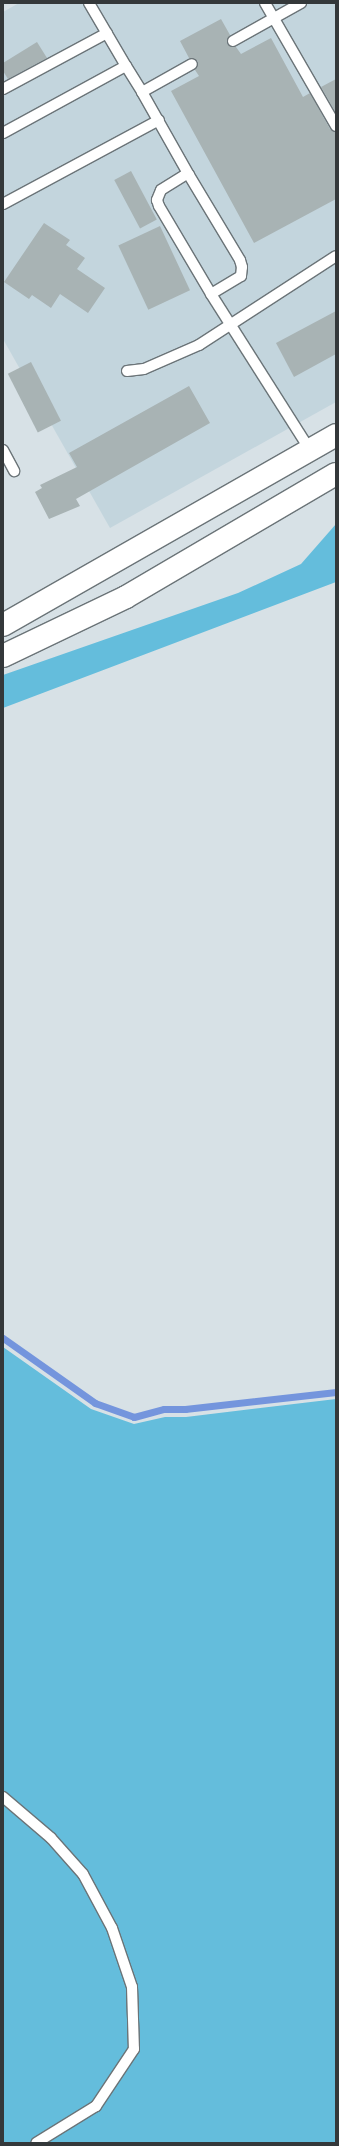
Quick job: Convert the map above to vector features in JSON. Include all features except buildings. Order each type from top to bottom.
[{"type":"highway","points":[[3,625],[336,435]]},
{"type":"highway","points":[[3,656],[126,597],[336,474]]},
{"type":"lane","points":[[88,3],[240,260],[242,267],[241,276],[211,294]]},
{"type":"lane","points":[[265,3],[336,126]]},
{"type":"lane","points":[[233,41],[301,3]]},
{"type":"lane","points":[[3,89],[107,33]]},
{"type":"lane","points":[[142,92],[192,64]]},
{"type":"lane","points":[[3,133],[126,66]]},
{"type":"lane","points":[[3,204],[158,120]]},
{"type":"lane","points":[[189,175],[181,177],[161,190],[156,200],[211,294],[310,450]]},
{"type":"lane","points":[[127,371],[144,369],[199,345],[231,326],[336,256]]},
{"type":"lane","points":[[3,450],[14,471]]},
{"type":"lane","points":[[3,1797],[51,1838],[83,1874],[112,1928],[132,1986],[134,2049],[96,2106],[36,2143]]},
{"type":"shaded area","points":[[19,3],[336,3],[336,402],[110,528],[3,339],[3,12]]},
{"type":"shaded area","points":[[336,524],[336,582],[3,708],[3,675],[238,593],[301,564]]},
{"type":"shaded area","points":[[3,1347],[91,1409],[134,1424],[165,1417],[186,1417],[336,1399],[336,2143],[3,2143]]},
{"type":"waterway","points":[[3,1338],[95,1403],[134,1417],[164,1409],[185,1409],[336,1392]]}]
